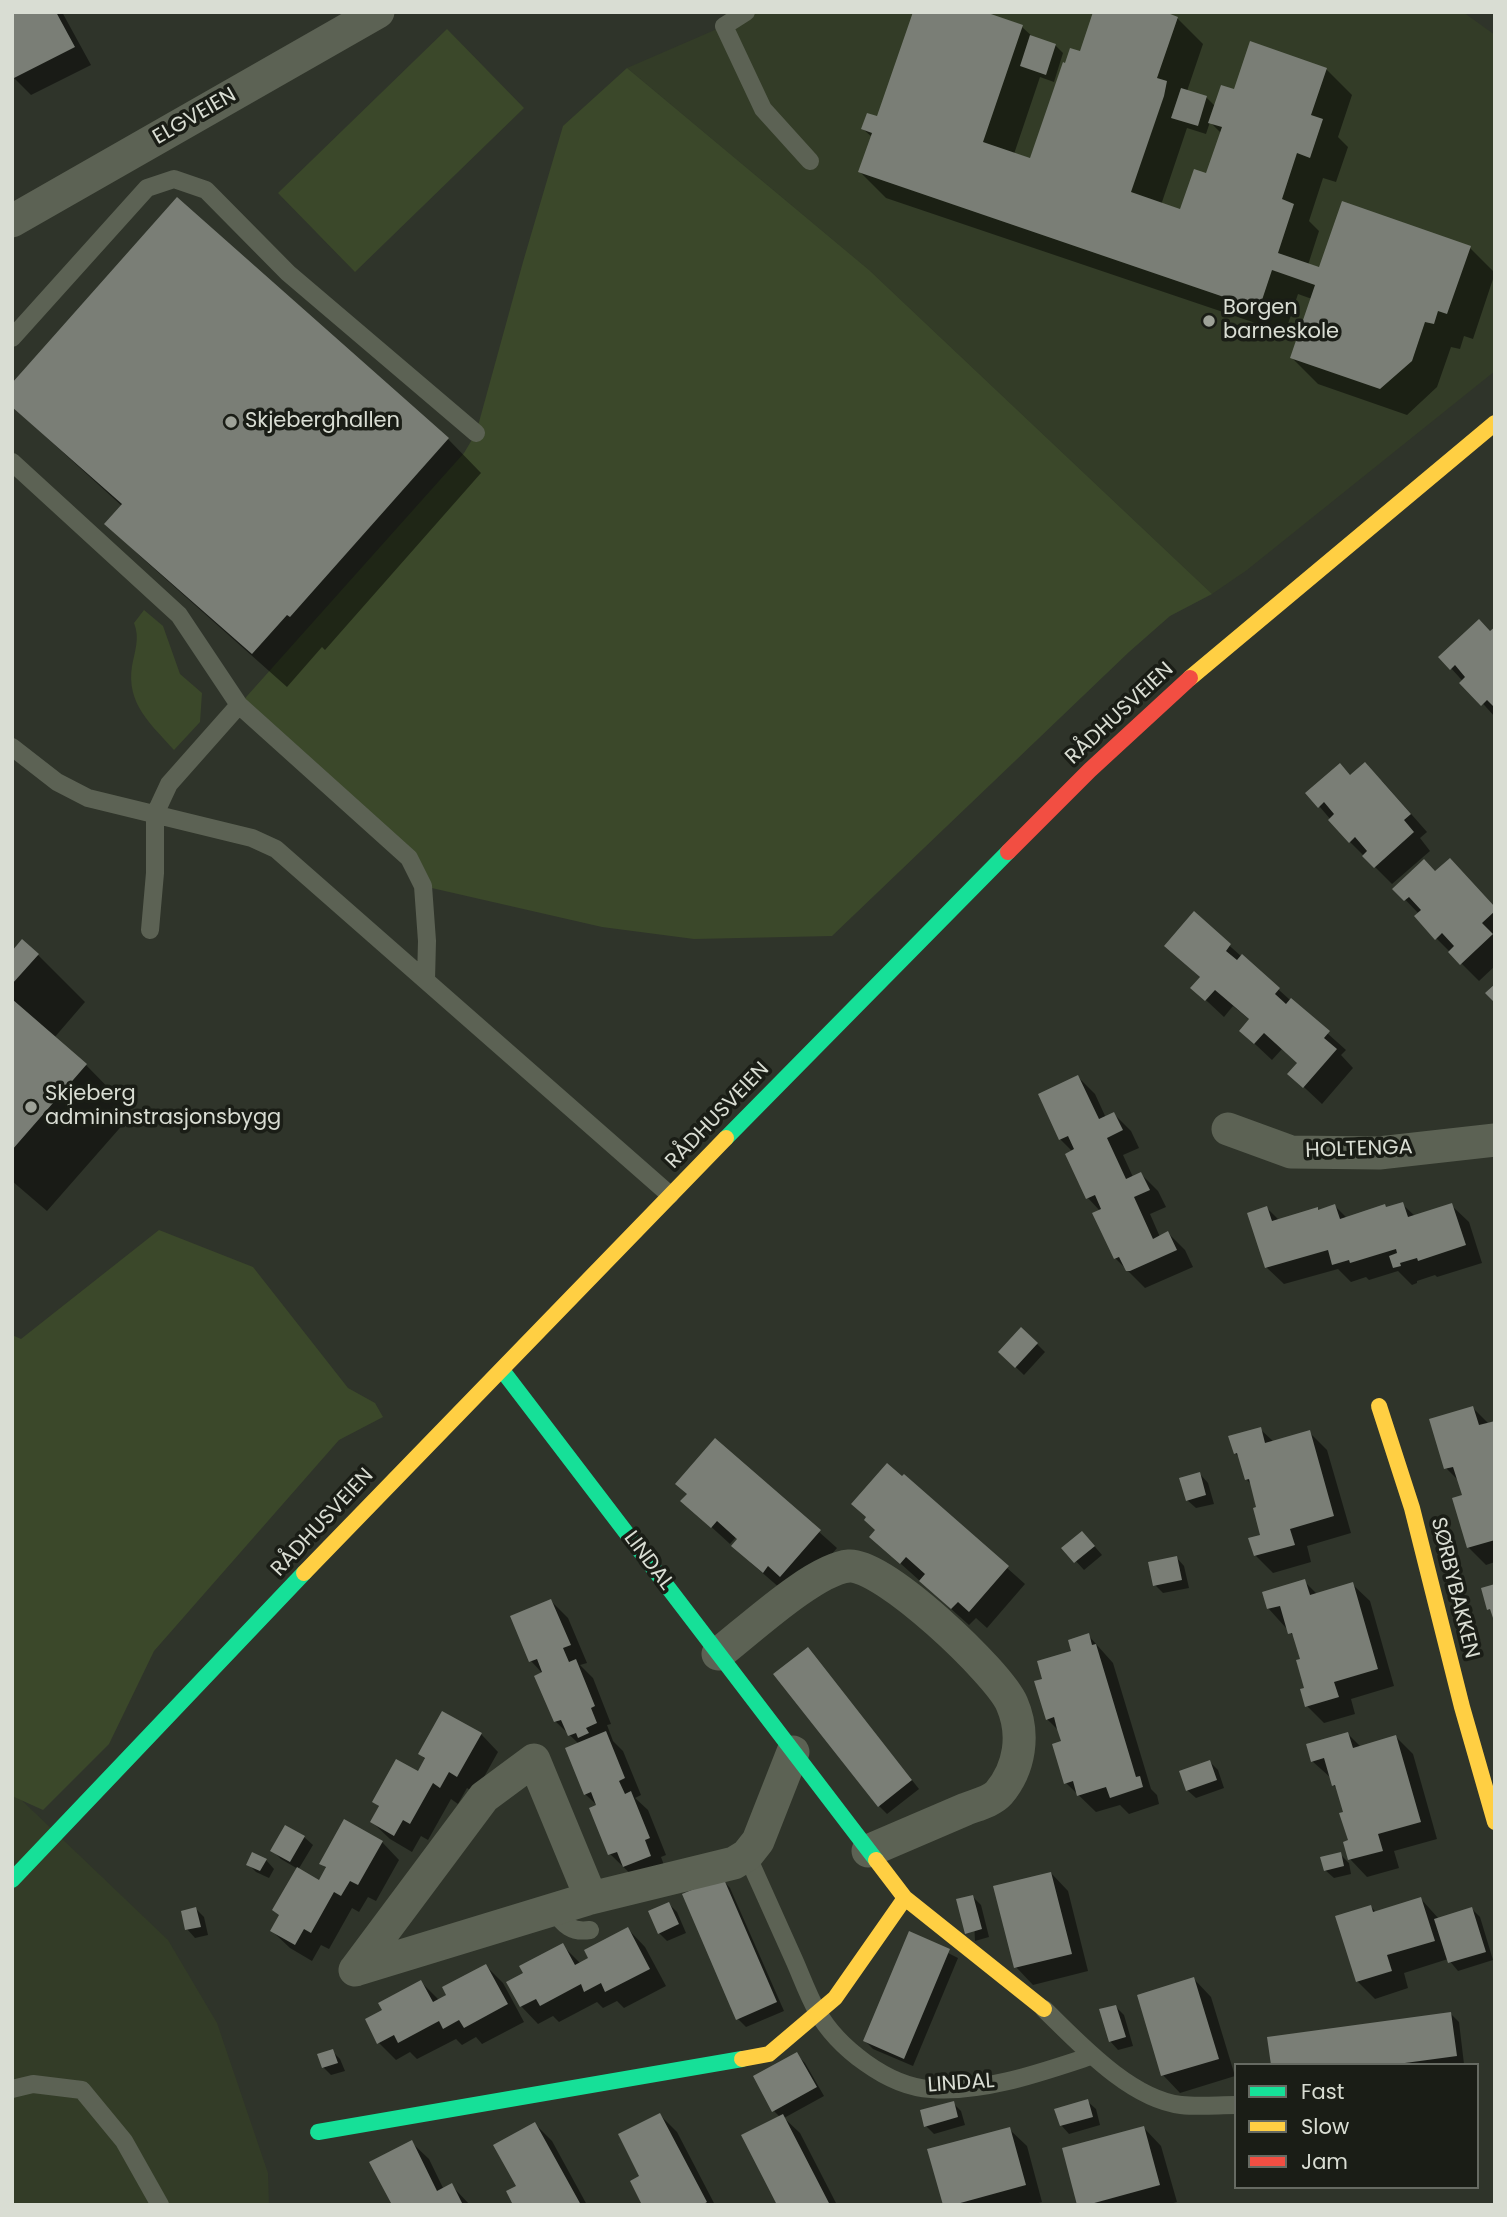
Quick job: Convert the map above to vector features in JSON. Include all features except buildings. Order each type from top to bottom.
[{"type":"street","name":"ELGVEIEN","points":[[12,221],[378,12]]},
{"type":"street","name":"RÅDHUSVEIEN","points":[[12,1880],[432,1439],[1090,770],[1217,655],[1495,423]]},
{"type":"street","name":"HOLTENGA","points":[[1228,1129],[1291,1152],[1379,1153],[1495,1140]]},
{"type":"street","name":"LINDAL","points":[[502,1370],[905,1898],[1044,2009]]},
{"type":"street","name":"SØRBYBAKKEN","points":[[1379,1406],[1412,1508],[1423,1559],[1495,1822]]},
{"type":"street","points":[[718,1654],[793,1595],[830,1571],[852,1565],[882,1577],[911,1597],[984,1667],[998,1684],[1011,1702],[1020,1732],[1012,1774],[997,1796],[868,1851]]},
{"type":"street","points":[[591,1914],[534,1760],[484,1797],[355,1970],[554,1910],[591,1914],[734,1863],[747,1855],[758,1841],[793,1752]]},
{"type":"street","points":[[318,2132],[769,2054],[835,1998],[905,1898]]},
{"type":"lane","points":[[746,12],[724,26],[763,109],[810,161]]},
{"type":"lane","points":[[12,338],[147,188],[174,179],[206,190],[288,272],[476,433]]},
{"type":"lane","points":[[12,462],[179,615],[239,705],[409,858],[423,886],[427,941],[426,980]]},
{"type":"lane","points":[[150,930],[155,873],[155,814],[169,784],[239,705]]},
{"type":"lane","points":[[12,747],[57,782],[88,798],[252,838],[276,849],[670,1195]]},
{"type":"lane","points":[[12,757],[31,763]]},
{"type":"lane","name":"LINDAL","points":[[747,1855],[818,2012],[851,2052],[867,2064],[899,2081],[933,2090],[1024,2078],[1091,2056]]},
{"type":"lane","name":"LINDAL","points":[[1044,2009],[1091,2056],[1118,2077],[1152,2096],[1180,2105],[1234,2105]]},
{"type":"lane","points":[[12,2090],[33,2084],[82,2090],[124,2141],[160,2205]]},
{"type":"shaded area","name":"Borgen barneskole","points":[[746,12],[1463,12],[1495,35],[1495,371],[1247,570],[1212,594],[869,270],[627,68],[724,26]]},
{"type":"shaded area","points":[[447,29],[524,108],[355,272],[278,193]]},
{"type":"shaded area","points":[[627,68],[869,270],[1212,594],[1170,616],[1129,652],[832,936],[694,939],[602,927],[423,886],[409,858],[239,705],[464,453],[476,433],[563,126]]},
{"type":"shaded area","points":[[144,610],[163,626],[180,674],[202,693],[200,722],[174,750],[149,722],[133,692],[131,679],[137,639],[134,623]]},
{"type":"shaded area","points":[[159,1230],[253,1267],[348,1388],[375,1403],[383,1417],[339,1440],[154,1651],[109,1744],[43,1810],[12,1796],[12,1335],[21,1339]]},
{"type":"shaded area","points":[[12,1791],[168,1940],[217,2023],[268,2173],[269,2205],[12,2205]]},
{"type":"traffic: fast","points":[[726,1138],[1008,852]]},
{"type":"traffic: fast","points":[[502,1370],[876,1860]]},
{"type":"traffic: fast","points":[[12,1880],[304,1573]]},
{"type":"traffic: fast","points":[[318,2132],[742,2059]]},
{"type":"traffic: slow","points":[[1190,678],[1495,423]]},
{"type":"traffic: slow","points":[[304,1573],[726,1138]]},
{"type":"traffic: slow","points":[[1379,1406],[1412,1508],[1462,1707],[1495,1822]]},
{"type":"traffic: slow","points":[[876,1860],[905,1898],[1044,2009]]},
{"type":"traffic: slow","points":[[742,2059],[769,2054],[835,1998],[905,1898]]},
{"type":"traffic: jam","points":[[1008,852],[1090,770],[1190,678]]},
{"type":"place","name":"Borgen barneskole","points":[[1209,321]]},
{"type":"place","name":"Skjeberghallen","points":[[231,422]]},
{"type":"place","name":"Skjeberg admininstrasjonsbygg","points":[[31,1107]]}]
